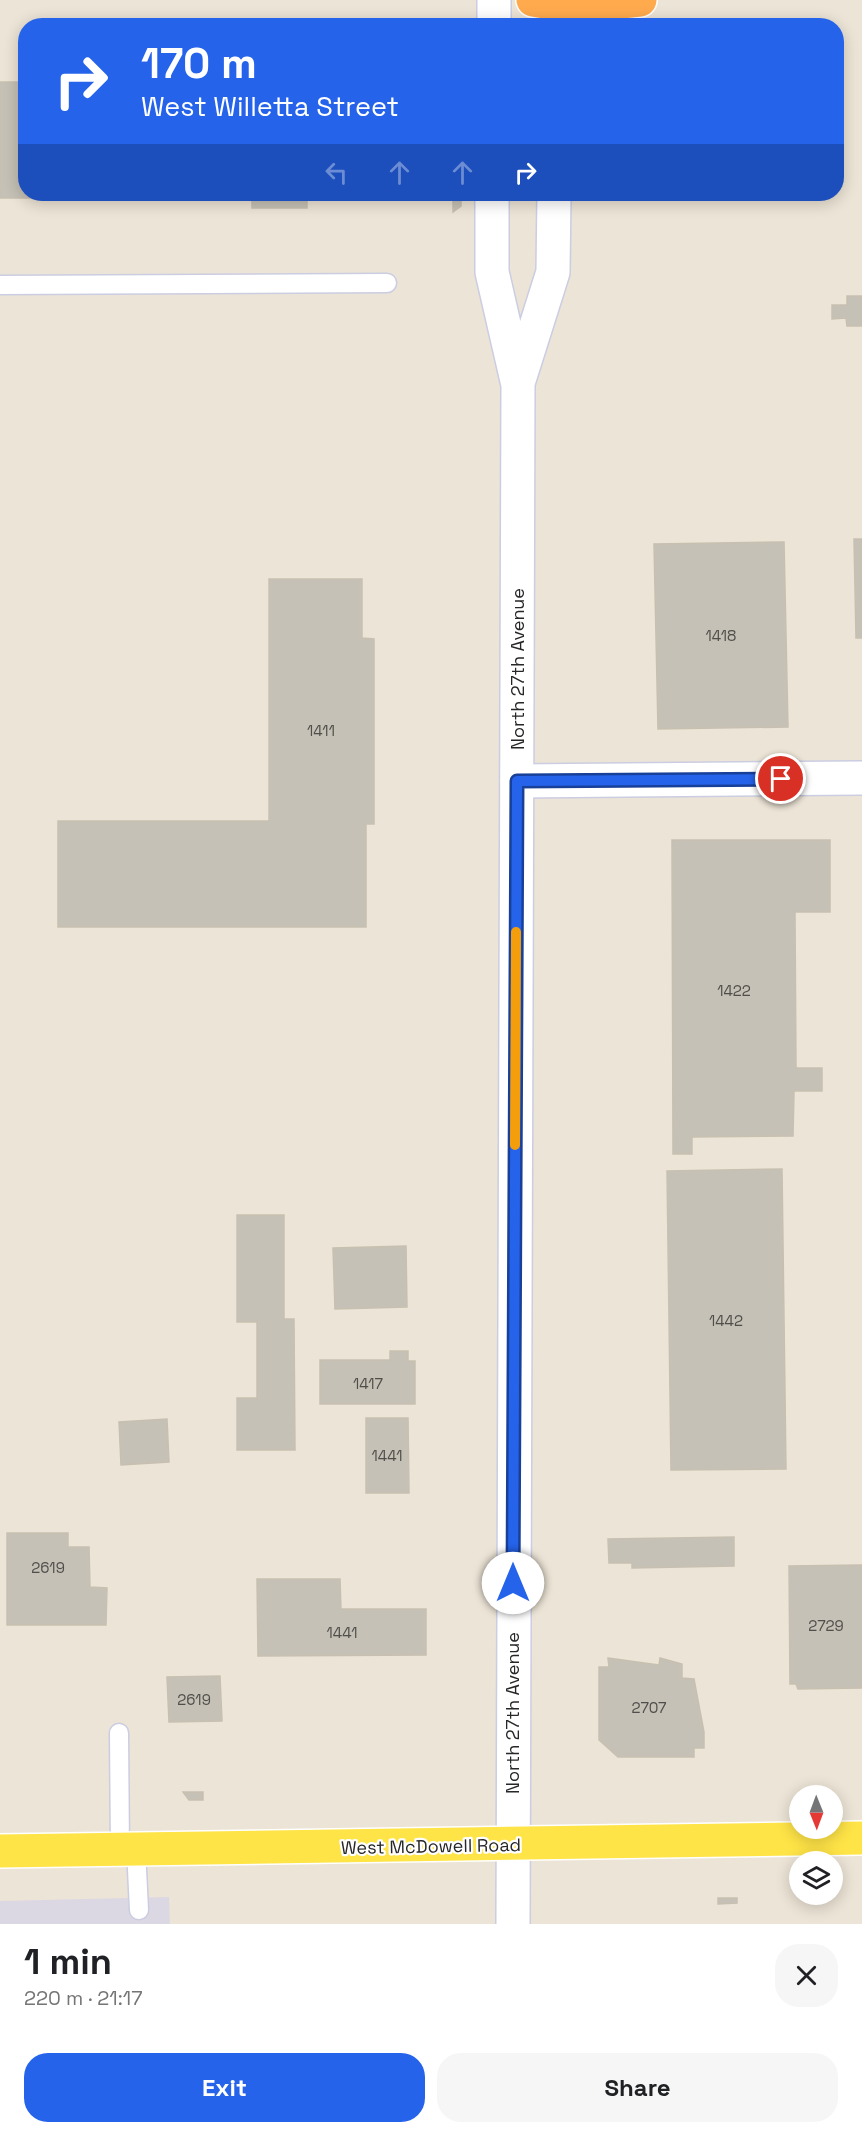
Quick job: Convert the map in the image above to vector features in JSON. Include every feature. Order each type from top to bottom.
[{"type":"highway","points":[[551,8],[640,0]]},
{"type":"main road","points":[[494,0],[494,18]]},
{"type":"main road","name":"North 27th Avenue","points":[[492,201],[492,272],[518,385],[513,1924]]},
{"type":"main road","name":"North 27th Avenue","points":[[518,385],[553,272],[554,201]]},
{"type":"main road","points":[[517,781],[862,778]]},
{"type":"main road","name":"West McDowell Road","points":[[0,1851],[862,1838]]},
{"type":"lane","points":[[0,285],[387,283]]},
{"type":"lane","points":[[120,1733],[128,1850],[139,1910]]},
{"type":"shaded area","points":[[169,1897],[170,1924],[0,1924],[0,1901]]},
{"type":"building","points":[[0,82],[18,82],[18,198],[0,198]]},
{"type":"building","points":[[252,201],[307,201],[307,208],[252,208]]},
{"type":"building","points":[[453,201],[461,201],[461,206],[453,212]]},
{"type":"building","points":[[847,296],[862,296],[862,326],[847,326],[846,318],[832,319],[832,305],[847,305]]},
{"type":"building","points":[[854,539],[862,539],[862,638],[856,638]]},
{"type":"building","points":[[784,542],[788,727],[658,729],[654,544]]},
{"type":"building","points":[[269,579],[362,579],[362,638],[374,639],[374,824],[366,824],[366,927],[58,927],[58,821],[269,821]]},
{"type":"building","points":[[672,840],[830,840],[830,912],[795,912],[796,1068],[822,1068],[822,1091],[794,1091],[793,1136],[692,1137],[692,1154],[673,1154]]},
{"type":"building","points":[[782,1169],[786,1469],[671,1470],[667,1171]]},
{"type":"building","points":[[237,1215],[284,1215],[284,1319],[294,1319],[295,1450],[237,1450],[237,1398],[257,1398],[257,1322],[237,1322]]},
{"type":"building","points":[[406,1246],[407,1307],[335,1309],[333,1248]]},
{"type":"building","points":[[390,1351],[408,1351],[408,1361],[415,1361],[415,1404],[320,1404],[320,1360],[390,1360]]},
{"type":"building","points":[[366,1418],[408,1418],[409,1493],[366,1493]]},
{"type":"building","points":[[167,1419],[169,1462],[121,1465],[119,1422]]},
{"type":"building","points":[[7,1533],[68,1533],[68,1547],[89,1547],[90,1587],[107,1588],[106,1625],[7,1625]]},
{"type":"building","points":[[734,1537],[734,1566],[632,1568],[632,1563],[609,1563],[608,1539]]},
{"type":"building","points":[[862,1565],[862,1688],[798,1689],[796,1684],[790,1684],[789,1566]]},
{"type":"building","points":[[257,1579],[340,1579],[341,1609],[426,1609],[426,1655],[258,1656]]},
{"type":"building","points":[[608,1658],[659,1665],[660,1658],[682,1664],[682,1678],[694,1679],[704,1732],[704,1748],[694,1748],[694,1757],[618,1757],[599,1740],[599,1667],[609,1667]]},
{"type":"building","points":[[220,1676],[222,1721],[169,1722],[167,1677]]},
{"type":"building","points":[[183,1792],[203,1792],[203,1800],[189,1800]]},
{"type":"building","points":[[718,1898],[737,1898],[737,1903],[718,1904]]},
{"type":"slow traffic","points":[[515,1145],[516,932]]},
{"type":"route","points":[[513,1583],[517,781],[781,779]]}]
